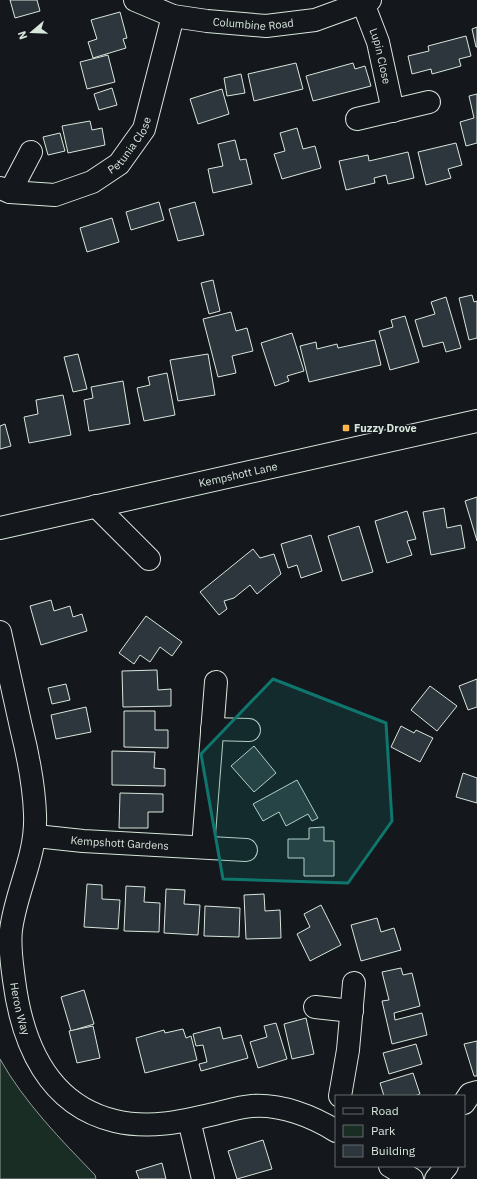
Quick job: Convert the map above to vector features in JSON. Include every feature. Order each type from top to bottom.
[{"type":"street","name":"Columbine Road","points":[[136,0],[173,16],[207,21],[266,26],[315,20],[367,2]]},
{"type":"street","name":"Lupin Close","points":[[367,2],[378,42],[393,111]]},
{"type":"street","name":"Petunia Close","points":[[31,152],[5,190],[55,195],[92,182],[119,164],[144,129],[173,16]]},
{"type":"street","points":[[357,119],[429,102]]},
{"type":"street","name":"Kempshott Lane","points":[[0,528],[477,421]]},
{"type":"street","points":[[96,506],[149,559]]},
{"type":"street","name":"Heron Way","points":[[0,632],[28,759],[36,814],[36,836],[31,856],[7,904],[16,992],[29,1044],[38,1064],[48,1077],[68,1097],[94,1113],[106,1118],[131,1123],[157,1125],[189,1120],[253,1106],[282,1109],[335,1125]]},
{"type":"street","points":[[203,847],[216,682]]},
{"type":"street","points":[[212,729],[249,730]]},
{"type":"street","name":"Kempshott Gardens","points":[[36,836],[83,841],[246,850]]},
{"type":"street","points":[[340,1095],[348,1050],[354,984]]},
{"type":"street","points":[[315,1007],[352,1011]]},
{"type":"street","points":[[465,1102],[470,1094],[477,1092]]},
{"type":"street","points":[[189,1120],[203,1179]]},
{"type":"street","points":[[392,1167],[412,1179]]},
{"type":"street","points":[[436,1179],[446,1167]]},
{"type":"highlighted area","points":[[273,679],[386,723],[392,821],[348,883],[223,879],[201,754]]},
{"type":"green space","points":[[0,1059],[20,1090],[32,1105],[56,1134],[95,1175],[96,1179],[0,1179]]},
{"type":"building","points":[[10,0],[37,0],[40,11],[15,18]]},
{"type":"building","points":[[120,12],[127,38],[123,39],[126,48],[93,58],[88,42],[97,39],[91,20]]},
{"type":"building","points":[[477,27],[477,47],[476,47],[472,29]]},
{"type":"building","points":[[466,36],[471,56],[459,59],[461,66],[432,74],[431,69],[412,74],[408,56],[429,51],[428,46]]},
{"type":"building","points":[[108,55],[115,82],[87,89],[80,62]]},
{"type":"building","points":[[296,63],[303,89],[254,101],[248,74]]},
{"type":"building","points":[[353,63],[355,69],[365,66],[371,86],[313,101],[306,76]]},
{"type":"building","points":[[241,74],[245,93],[227,96],[224,78]]},
{"type":"building","points":[[112,88],[117,105],[99,110],[94,94]]},
{"type":"building","points":[[222,89],[229,114],[198,124],[190,99]]},
{"type":"building","points":[[477,94],[477,143],[466,146],[460,122],[474,118],[469,96]]},
{"type":"building","points":[[90,121],[92,130],[102,128],[105,145],[68,153],[62,126]]},
{"type":"building","points":[[297,128],[303,149],[315,146],[321,168],[282,179],[274,154],[285,151],[280,133]]},
{"type":"building","points":[[60,133],[65,151],[48,155],[43,137]]},
{"type":"building","points":[[235,140],[240,160],[246,159],[252,184],[213,193],[208,169],[223,166],[218,144]]},
{"type":"building","points":[[456,143],[462,165],[448,169],[451,178],[426,185],[418,152]]},
{"type":"building","points":[[408,152],[414,178],[388,184],[386,175],[374,178],[375,183],[346,190],[339,161],[368,155],[369,161]]},
{"type":"building","points":[[159,202],[164,220],[131,230],[126,212]]},
{"type":"building","points":[[195,202],[204,235],[178,241],[169,209]]},
{"type":"building","points":[[112,218],[119,242],[87,252],[80,228]]},
{"type":"building","points":[[213,280],[220,311],[209,314],[201,283]]},
{"type":"building","points":[[472,295],[474,302],[477,301],[477,338],[469,340],[459,298]]},
{"type":"building","points":[[446,297],[461,348],[446,352],[443,342],[423,347],[415,320],[435,314],[431,302]]},
{"type":"building","points":[[231,312],[236,331],[247,328],[253,351],[232,356],[236,373],[218,377],[203,319]]},
{"type":"building","points":[[405,316],[419,362],[390,370],[379,331],[393,327],[391,320]]},
{"type":"building","points":[[292,333],[304,371],[287,376],[289,381],[275,386],[261,343]]},
{"type":"building","points":[[375,340],[381,365],[309,382],[300,346],[316,342],[317,349],[337,344],[338,348]]},
{"type":"building","points":[[78,354],[87,389],[73,392],[64,357]]},
{"type":"building","points":[[208,354],[215,395],[178,401],[170,360]]},
{"type":"building","points":[[167,373],[175,415],[144,421],[137,388],[150,385],[148,377]]},
{"type":"building","points":[[123,381],[130,424],[89,431],[84,400],[93,398],[91,387]]},
{"type":"building","points":[[63,395],[71,435],[29,443],[24,417],[38,414],[36,400]]},
{"type":"building","points":[[5,424],[11,446],[0,449],[0,426]]},
{"type":"building","points":[[477,497],[477,541],[465,501]]},
{"type":"building","points":[[444,508],[447,528],[461,525],[465,548],[431,555],[423,512]]},
{"type":"building","points":[[407,511],[416,539],[407,541],[412,555],[387,563],[375,521]]},
{"type":"building","points":[[359,526],[373,572],[342,581],[328,536]]},
{"type":"building","points":[[311,535],[322,571],[301,578],[297,565],[288,568],[281,544]]},
{"type":"building","points":[[253,549],[260,558],[274,554],[281,574],[257,594],[250,585],[234,598],[224,601],[227,609],[219,615],[200,592]]},
{"type":"building","points":[[51,600],[54,611],[70,606],[73,617],[82,614],[87,631],[41,645],[30,606]]},
{"type":"building","points":[[146,616],[182,642],[172,656],[160,647],[150,662],[140,655],[134,664],[119,653]]},
{"type":"building","points":[[157,670],[158,690],[171,689],[171,706],[123,707],[122,671]]},
{"type":"building","points":[[477,679],[477,707],[468,710],[459,686]]},
{"type":"building","points":[[66,684],[70,700],[52,704],[48,688]]},
{"type":"building","points":[[430,686],[457,706],[437,731],[411,710]]},
{"type":"building","points":[[86,707],[91,732],[56,739],[51,715]]},
{"type":"building","points":[[124,711],[155,711],[155,730],[168,730],[168,748],[124,747]]},
{"type":"building","points":[[401,726],[414,733],[416,730],[433,738],[420,762],[391,747]]},
{"type":"building","points":[[254,746],[276,773],[254,792],[231,766]]},
{"type":"building","points":[[112,751],[155,752],[154,768],[165,769],[165,786],[112,785]]},
{"type":"building","points":[[463,773],[477,778],[477,803],[456,797]]},
{"type":"building","points":[[297,780],[318,818],[312,821],[308,814],[286,826],[279,812],[263,821],[253,804]]},
{"type":"building","points":[[120,793],[163,794],[163,812],[148,812],[148,828],[119,828]]},
{"type":"building","points":[[324,827],[324,841],[334,841],[334,876],[304,876],[304,858],[288,858],[288,839],[309,839],[309,828]]},
{"type":"building","points":[[87,884],[102,885],[102,899],[120,900],[118,929],[84,927]]},
{"type":"building","points":[[126,886],[145,887],[144,902],[160,903],[159,932],[124,931]]},
{"type":"building","points":[[166,889],[185,890],[184,904],[200,905],[198,935],[164,933]]},
{"type":"building","points":[[264,894],[265,911],[280,910],[281,938],[246,939],[244,895]]},
{"type":"building","points":[[321,905],[341,945],[310,961],[297,934],[310,927],[304,914]]},
{"type":"building","points":[[205,906],[240,908],[239,937],[204,936]]},
{"type":"building","points":[[377,918],[381,932],[394,928],[401,950],[361,961],[351,925]]},
{"type":"building","points":[[401,968],[403,975],[412,973],[420,1006],[394,1013],[395,1020],[422,1013],[427,1035],[392,1044],[382,1001],[389,1000],[382,972]]},
{"type":"building","points":[[84,990],[94,1024],[71,1031],[61,997]]},
{"type":"building","points":[[306,1018],[314,1054],[292,1059],[284,1024]]},
{"type":"building","points":[[276,1023],[287,1059],[258,1068],[250,1042],[267,1037],[264,1026]]},
{"type":"building","points":[[93,1026],[100,1058],[77,1063],[69,1031]]},
{"type":"building","points":[[220,1027],[223,1039],[241,1035],[248,1058],[201,1071],[199,1064],[207,1062],[203,1045],[196,1046],[193,1034]]},
{"type":"building","points":[[183,1029],[186,1038],[191,1036],[197,1060],[145,1073],[136,1038],[164,1030],[165,1033]]},
{"type":"building","points":[[477,1041],[477,1076],[474,1076],[464,1044]]},
{"type":"building","points":[[416,1044],[422,1064],[389,1074],[383,1053]]},
{"type":"building","points":[[413,1073],[420,1094],[384,1095],[380,1083]]},
{"type":"building","points":[[263,1140],[272,1169],[237,1179],[228,1151]]},
{"type":"building","points":[[162,1163],[166,1179],[139,1179],[136,1171]]},
{"type":"place","name":"Fuzzy Drove","points":[[346,428]]}]
